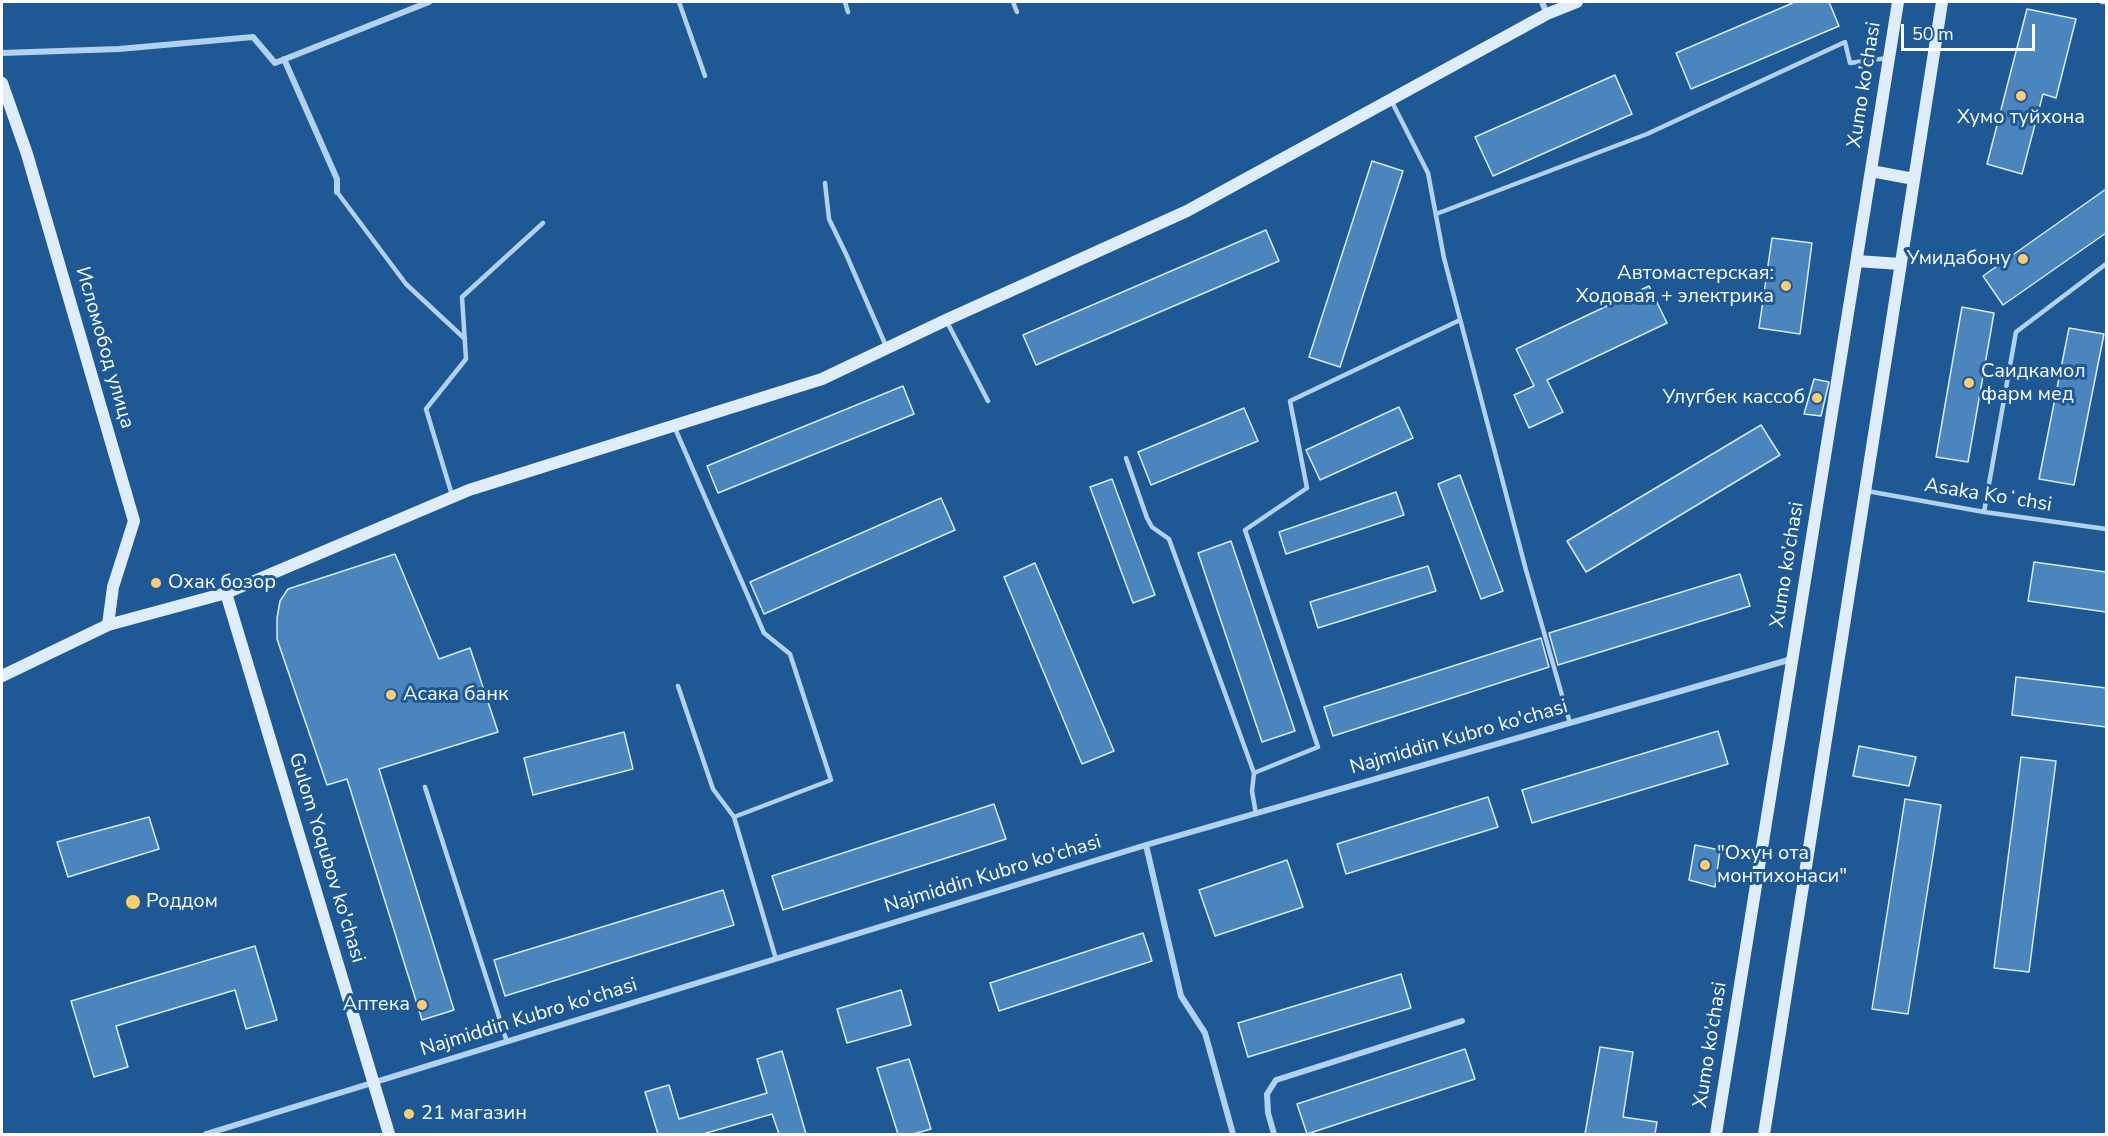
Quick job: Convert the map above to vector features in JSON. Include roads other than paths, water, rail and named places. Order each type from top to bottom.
[{"type":"street","points":[[2,53],[119,49],[253,37],[275,63],[429,2]]},
{"type":"street","points":[[1542,2],[1547,14]]},
{"type":"street","points":[[2,676],[108,625],[226,593],[469,490],[822,380],[946,320],[1187,211],[1547,14],[1577,2]]},
{"type":"street","name":"Xumo ko’chasi","points":[[1716,1134],[1898,2]]},
{"type":"street","points":[[1764,1134],[1942,2]]},
{"type":"street","points":[[284,59],[337,179],[337,192]]},
{"type":"street","name":"Исломобод улица","points":[[2,90],[27,154],[134,521],[113,587],[108,625]]},
{"type":"street","points":[[1871,171],[1914,179]]},
{"type":"street","points":[[1857,261],[1900,264]]},
{"type":"street","name":"Gulom Yoqubov ko'chasi","points":[[226,593],[389,1134]]},
{"type":"street","name":"Najmiddin Kubro ko'chasi","points":[[207,1134],[1146,845],[1793,659]]},
{"type":"street","points":[[1146,845],[1181,996],[1205,1033],[1233,1134]]},
{"type":"street","points":[[1274,1134],[1266,1094],[1276,1080],[1462,1021]]},
{"type":"lane","points":[[679,2],[705,76]]},
{"type":"lane","points":[[845,2],[848,12]]},
{"type":"lane","points":[[1013,2],[1017,12]]},
{"type":"lane","points":[[1436,214],[1647,134],[1845,42],[1850,63],[1889,58]]},
{"type":"lane","points":[[1391,99],[1428,173],[1444,258],[1460,320],[1526,570],[1570,723]]},
{"type":"lane","points":[[825,183],[829,219],[887,348]]},
{"type":"lane","points":[[337,192],[406,284],[465,339]]},
{"type":"lane","points":[[453,497],[426,409],[466,359],[462,297],[543,223]]},
{"type":"lane","points":[[1984,512],[2016,332],[2106,264]]},
{"type":"lane","points":[[946,320],[988,401]]},
{"type":"lane","points":[[1254,773],[1318,747],[1245,530],[1307,488],[1290,401],[1460,320]]},
{"type":"lane","points":[[674,426],[764,633],[790,654],[831,780],[734,817]]},
{"type":"lane","points":[[1126,458],[1147,518],[1152,527],[1169,539],[1254,773],[1252,791],[1256,814]]},
{"type":"lane","name":"Asaka Koʻchsi","points":[[1865,491],[1984,512],[2106,529]]},
{"type":"lane","points":[[678,686],[713,789],[734,817],[776,959]]},
{"type":"lane","points":[[425,787],[507,1042]]},
{"type":"place","name":"Хумо туйхона","points":[[2021,96]]},
{"type":"place","name":"Умидабону","points":[[2023,259]]},
{"type":"place","name":"Автомастерская: Ходовая + электрика","points":[[1786,286]]},
{"type":"place","name":"Саидкамол фарм мед","points":[[1969,383]]},
{"type":"place","name":"Улугбек кассоб","points":[[1817,398]]},
{"type":"place","name":"Охак бозор","points":[[156,583]]},
{"type":"place","name":"Асака банк","points":[[391,695]]},
{"type":"place","name":"\"Охун ота монтихонаси\"","points":[[1705,865]]},
{"type":"place","name":"Роддом","points":[[133,902]]},
{"type":"place","name":"Аптека","points":[[422,1005]]},
{"type":"place","name":"21 магазин","points":[[409,1114]]}]
